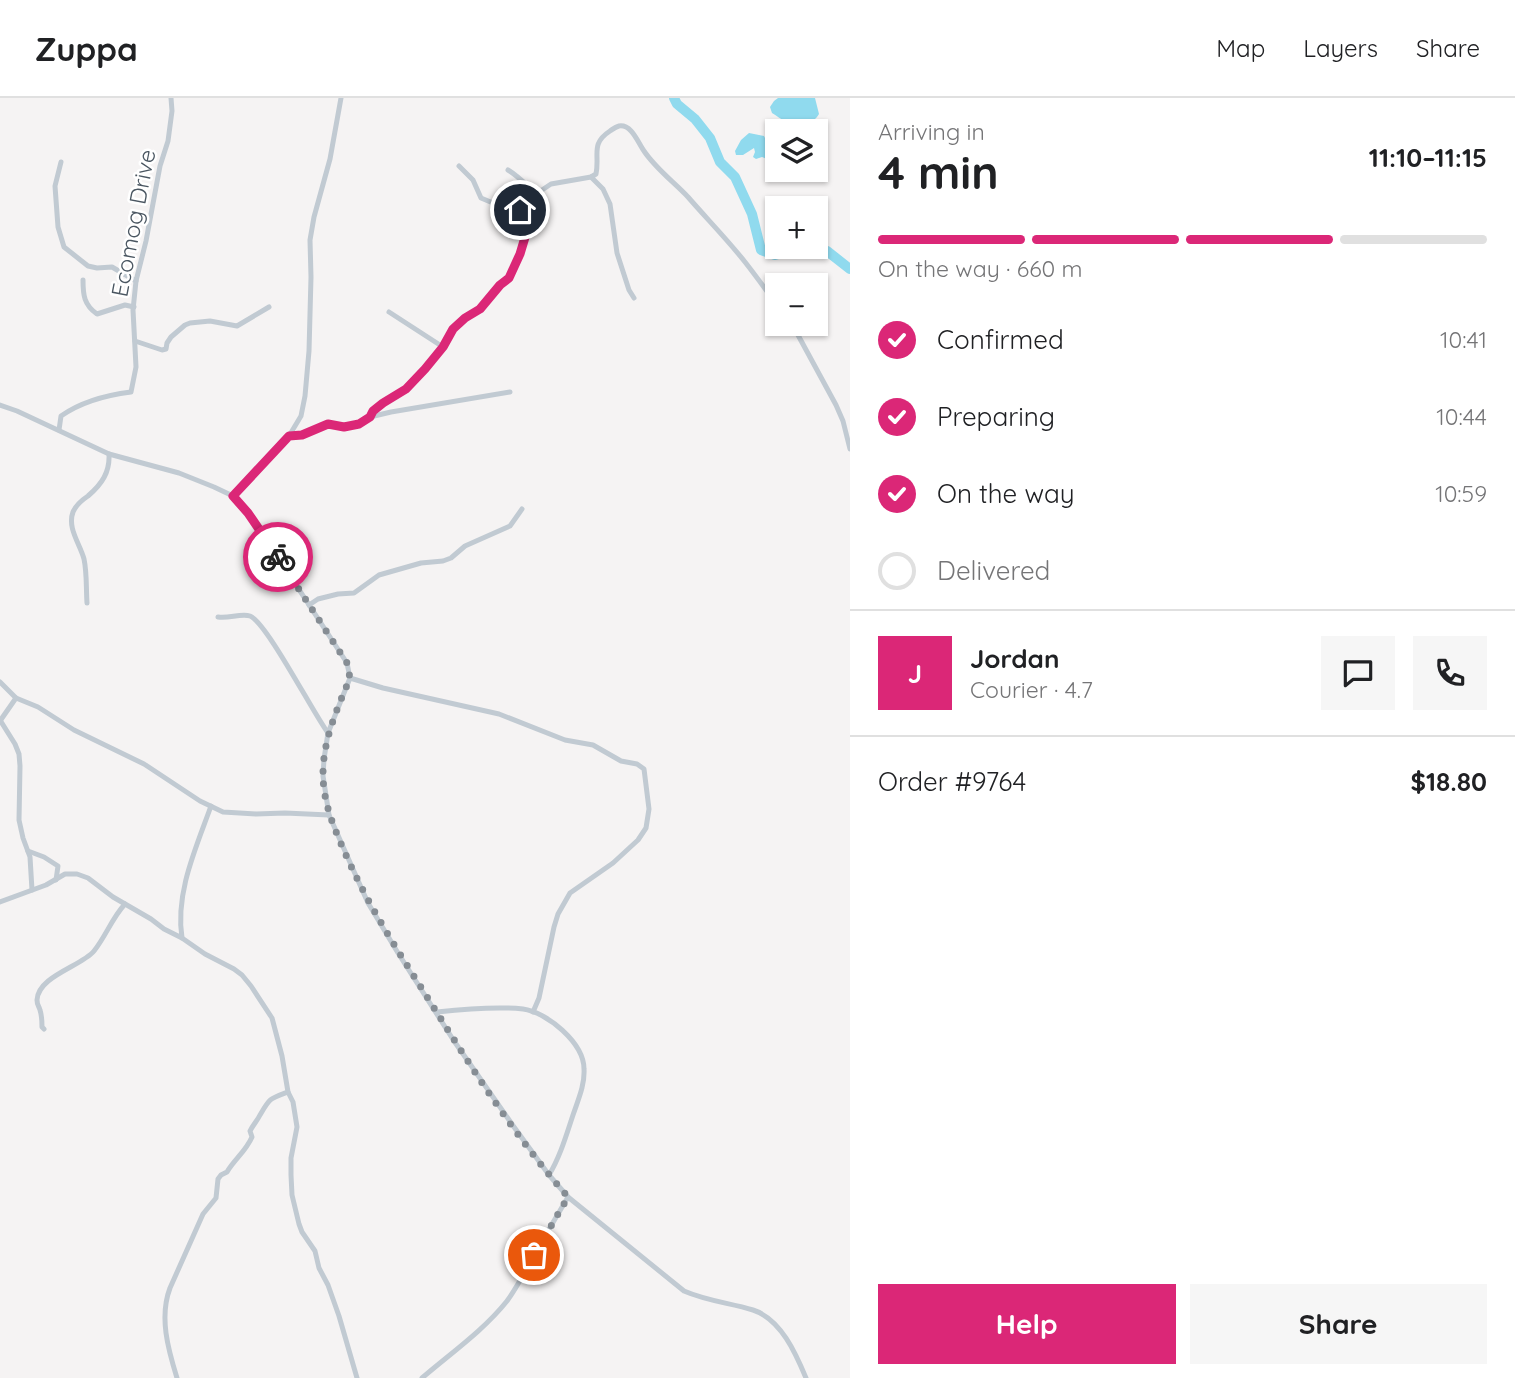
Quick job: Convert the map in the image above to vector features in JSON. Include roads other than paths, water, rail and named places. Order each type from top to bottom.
[{"type":"street","name":"Ecomog Drive","points":[[59,430],[61,416],[68,411],[88,402],[131,392],[135,367],[136,281],[160,166],[168,141],[172,98]]},
{"type":"street","points":[[233,496],[289,436],[301,416],[309,351],[310,240],[330,159],[341,98]]},
{"type":"street","points":[[370,417],[383,403],[406,389],[443,347],[453,329],[480,309],[509,278],[542,190],[551,184],[596,174],[599,140],[619,126],[627,127],[635,134],[656,166],[744,260],[765,288]]},
{"type":"street","points":[[61,162],[55,186],[58,227],[64,247],[88,266],[112,267],[136,281]]},
{"type":"street","points":[[459,166],[473,180],[481,198],[512,211],[520,210],[532,214]]},
{"type":"street","points":[[508,170],[522,178],[539,197]]},
{"type":"street","points":[[591,177],[603,189],[610,204],[617,253],[634,298]]},
{"type":"street","points":[[83,280],[88,307],[97,314],[125,306],[134,307]]},
{"type":"street","points":[[135,341],[166,349],[171,337],[190,323],[218,321],[237,326],[269,307]]},
{"type":"street","points":[[389,312],[443,347]]},
{"type":"street","points":[[799,336],[836,405],[850,449]]},
{"type":"street","points":[[289,436],[302,435],[328,424],[344,427],[359,424],[370,417],[510,391]]},
{"type":"street","points":[[0,405],[109,454],[179,473],[233,496],[248,513],[347,663],[350,678],[328,733],[323,776],[329,815],[368,903],[454,1041],[549,1175],[568,1197],[684,1291],[701,1298],[755,1311],[769,1319],[783,1335],[805,1377]]},
{"type":"street","points":[[87,603],[83,556],[72,526],[72,518],[74,510],[108,470],[109,454]]},
{"type":"street","points":[[309,604],[338,594],[354,593],[379,575],[451,558],[465,547],[510,526],[522,509]]},
{"type":"street","points":[[218,617],[247,615],[256,620],[328,733]]},
{"type":"street","points":[[350,678],[499,714],[565,740],[593,745],[621,761],[637,764],[644,769],[649,809],[646,828],[638,841],[613,863],[570,893],[558,914],[539,998],[533,1012]]},
{"type":"street","points":[[0,682],[16,698],[144,764],[223,811],[329,815]]},
{"type":"street","points":[[16,698],[0,720],[19,754],[19,820],[32,867],[32,890]]},
{"type":"street","points":[[182,938],[180,928],[183,886],[211,806]]},
{"type":"street","points":[[28,851],[58,866],[56,880]]},
{"type":"street","points":[[0,902],[65,874],[78,874],[242,975],[257,994],[272,1018],[298,1127],[291,1158],[291,1175],[292,1195],[299,1224],[315,1251],[318,1268],[340,1316],[357,1378]]},
{"type":"street","points":[[44,1029],[38,1003],[40,991],[63,970],[95,950],[125,904]]},
{"type":"street","points":[[437,1012],[525,1009],[556,1025],[571,1037],[580,1050],[584,1065],[581,1094],[557,1162],[549,1175]]},
{"type":"street","points":[[177,1378],[167,1335],[165,1300],[203,1214],[216,1198],[218,1179],[250,1143],[250,1131],[264,1105],[288,1092]]},
{"type":"street","points":[[422,1378],[468,1340],[508,1299],[568,1197]]},
{"type":"water","points":[[778,98],[815,98],[819,114],[814,119],[783,119],[772,113],[770,107]]},
{"type":"water","points":[[749,133],[764,136],[765,158],[753,157],[754,148],[743,155],[736,155],[735,151]]},
{"type":"waterway","points":[[674,98],[710,138],[720,162],[735,177],[752,214],[761,250],[775,255],[798,248],[827,251],[850,269]]}]
